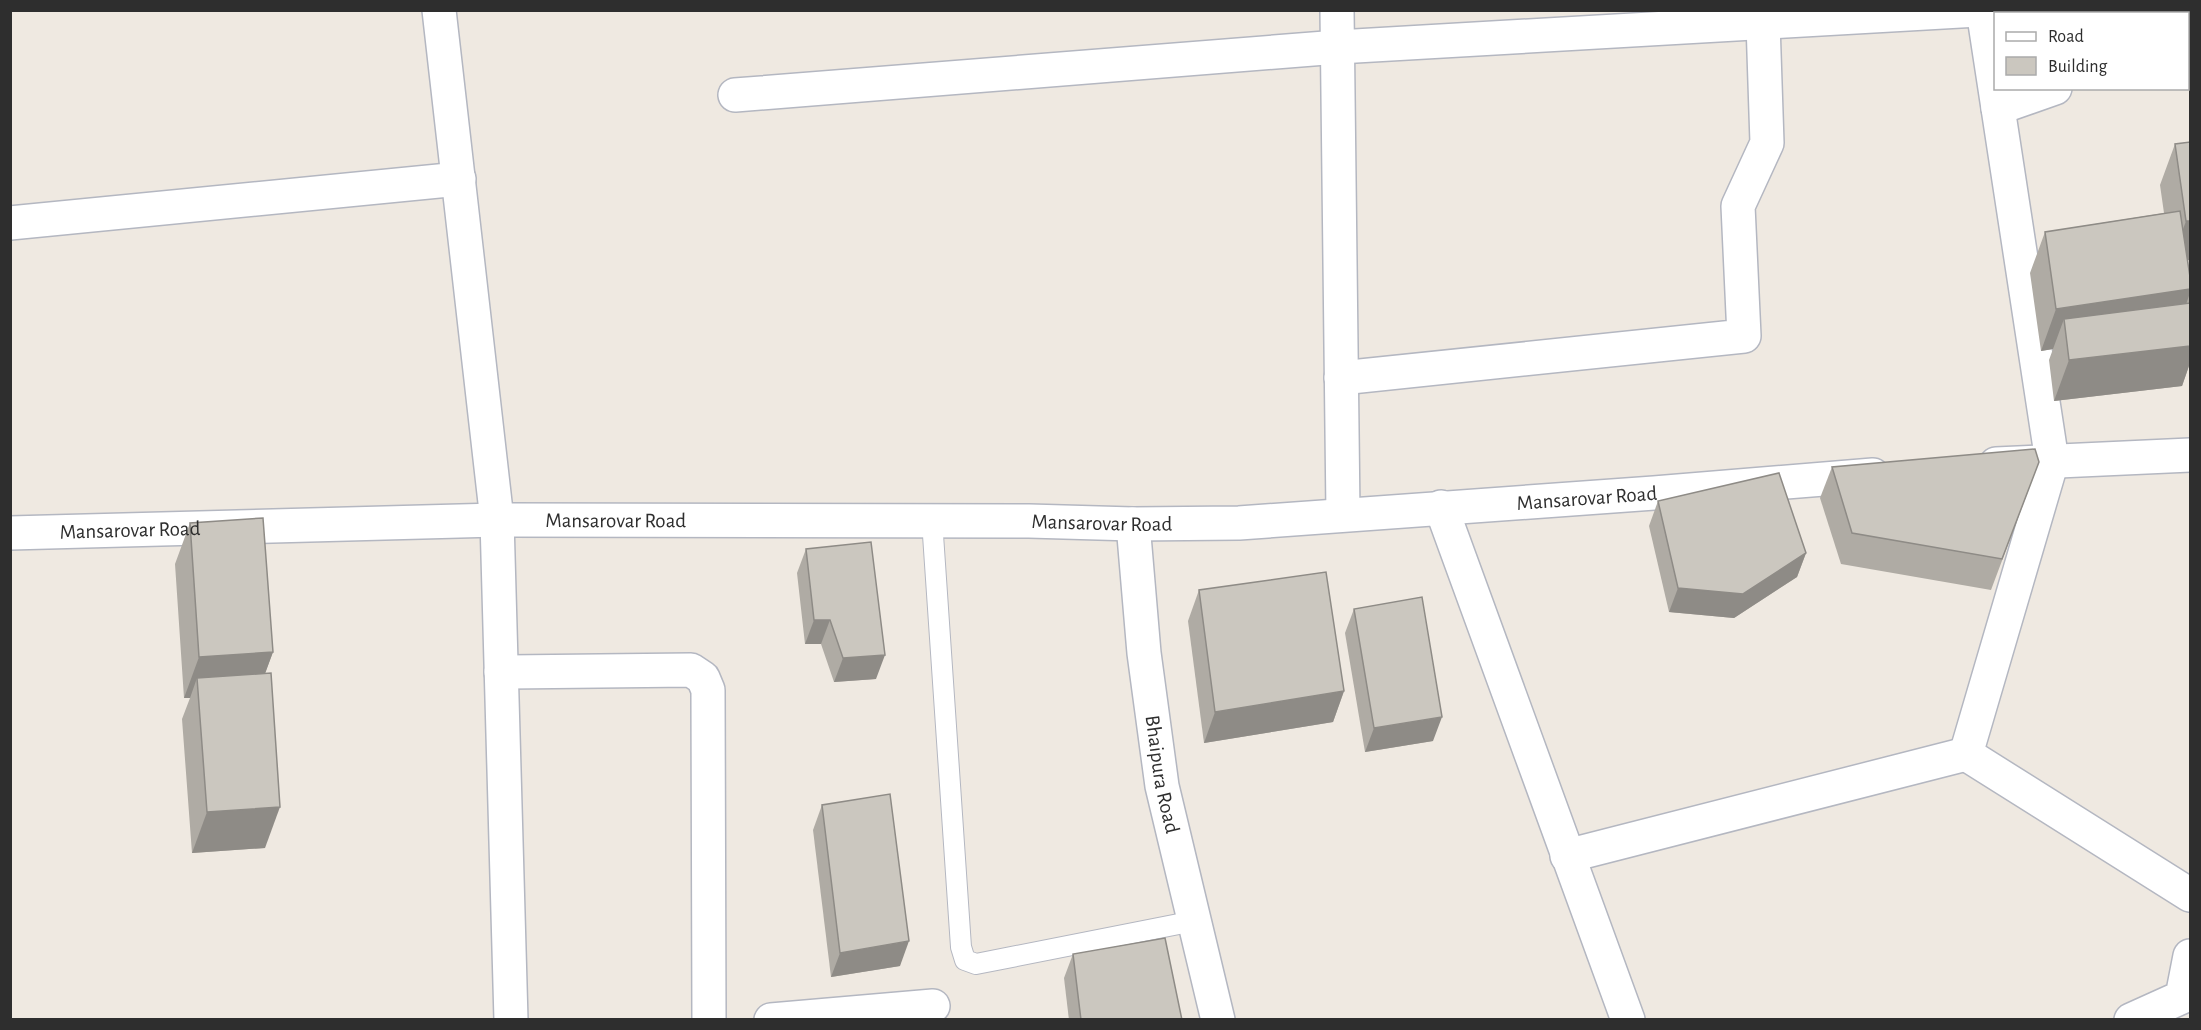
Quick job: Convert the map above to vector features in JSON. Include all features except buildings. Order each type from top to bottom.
[{"type":"street","points":[[439,10],[497,520],[511,1020]]},
{"type":"street","points":[[1337,10],[1343,514]]},
{"type":"street","points":[[735,95],[1338,47],[1978,10]]},
{"type":"street","points":[[1983,10],[1994,82]]},
{"type":"street","points":[[1341,378],[1744,336],[1738,206],[1767,143],[1763,23]]},
{"type":"street","points":[[1966,754],[2052,461],[1995,90]]},
{"type":"street","points":[[1998,108],[2049,90]]},
{"type":"street","points":[[10,223],[459,179]]},
{"type":"street","points":[[1972,466],[2190,455]]},
{"type":"street","name":"Mansarovar Road","points":[[10,533],[497,520],[1239,523],[1654,493],[1902,472]]},
{"type":"street","points":[[1441,507],[1628,1020]]},
{"type":"street","name":"Bhaipura Road","points":[[1133,524],[1144,653],[1162,786],[1218,1020]]},
{"type":"street","points":[[501,672],[691,670],[703,678],[708,690],[710,1020]]},
{"type":"street","points":[[1567,856],[1966,754],[2190,895]]},
{"type":"street","points":[[2131,1020],[2186,999],[2190,956]]},
{"type":"street","points":[[771,1020],[933,1006]]},
{"type":"lane","points":[[932,520],[960,936],[965,960],[976,964],[1194,921]]}]
